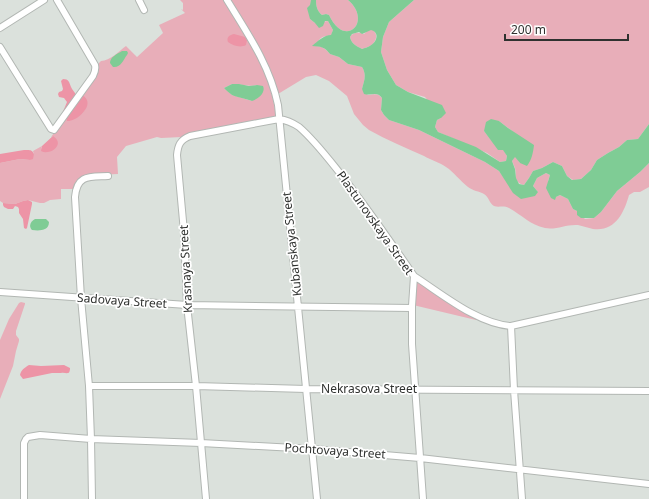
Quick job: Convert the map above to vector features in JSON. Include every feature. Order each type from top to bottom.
[{"type":"street","points":[[0,28],[44,0]]},
{"type":"street","points":[[0,47],[51,129],[54,130],[95,73],[95,65],[57,0]]},
{"type":"street","points":[[139,0],[144,10]]},
{"type":"street","name":"Kubanskaya Street","points":[[227,0],[254,44],[268,72],[276,98],[280,119],[317,499]]},
{"type":"street","name":"Plastunovskaya Street","points":[[280,119],[296,125],[315,143],[350,186],[414,276],[412,344],[423,499]]},
{"type":"street","name":"Krasnaya Street","points":[[206,499],[187,305],[184,232],[177,155],[179,144],[183,139],[190,136],[280,119]]},
{"type":"street","points":[[92,499],[89,386],[81,298],[75,202],[79,182],[83,179],[91,177],[108,176]]},
{"type":"street","points":[[414,276],[458,305],[480,317],[500,325],[511,326],[649,296]]},
{"type":"street","name":"Sadovaya Street","points":[[0,292],[187,305],[412,308]]},
{"type":"street","points":[[511,326],[522,499]]},
{"type":"street","name":"Nekrasova Street","points":[[89,386],[649,391]]},
{"type":"street","name":"Pochtovaya Street","points":[[24,499],[24,442],[27,437],[30,436],[313,449],[520,468],[649,484]]},
{"type":"shaded area","points":[[180,0],[225,0],[257,56],[269,85],[276,116],[182,137],[157,137],[126,146],[117,157],[118,174],[93,175],[75,189],[61,189],[61,199],[50,200],[44,203],[28,200],[15,204],[3,203],[0,201],[0,163],[20,159],[30,160],[34,154],[33,151],[42,146],[41,149],[53,136],[51,137],[66,117],[80,115],[84,111],[87,104],[82,95],[99,63],[111,58],[126,46],[137,57],[163,33],[159,25],[185,13],[181,9],[183,10],[183,3]],"holes":[[[232,84],[250,86],[257,85],[252,101],[232,95],[224,88]]]},
{"type":"shaded area","points":[[231,0],[311,0],[310,19],[315,23],[328,21],[333,30],[331,36],[321,38],[316,46],[324,48],[330,54],[339,57],[348,64],[362,67],[365,75],[362,89],[368,95],[376,94],[382,98],[381,110],[389,120],[419,130],[485,162],[499,171],[506,181],[538,192],[533,186],[537,178],[546,173],[550,175],[548,181],[556,197],[560,195],[568,199],[573,209],[585,219],[594,218],[601,212],[617,191],[649,163],[649,187],[640,192],[634,192],[629,195],[617,220],[613,224],[601,229],[593,229],[578,225],[545,228],[535,225],[509,208],[494,206],[486,195],[468,187],[452,171],[443,165],[369,130],[354,114],[347,96],[329,81],[316,75],[306,77],[278,94],[266,62],[257,44]]},
{"type":"shaded area","points":[[311,0],[316,0],[317,8],[322,15],[329,15],[335,25],[342,30],[349,31],[354,28],[357,23],[358,16],[355,8],[348,0],[414,0],[389,22],[383,37],[381,52],[387,70],[396,85],[408,92],[442,105],[446,113],[437,120],[435,127],[438,132],[476,147],[500,162],[506,161],[507,156],[503,150],[498,150],[484,131],[486,122],[491,119],[499,121],[534,145],[532,156],[527,166],[520,163],[515,157],[512,161],[519,184],[524,185],[533,171],[553,162],[562,166],[567,176],[572,180],[581,179],[591,170],[597,160],[619,147],[627,140],[638,139],[649,124],[649,163],[617,191],[601,212],[594,218],[581,218],[577,215],[577,211],[573,209],[568,199],[560,195],[556,197],[555,200],[551,198],[546,188],[550,175],[546,173],[537,178],[533,186],[538,192],[535,196],[521,199],[513,193],[499,171],[485,162],[419,130],[389,120],[381,110],[382,98],[376,94],[364,94],[362,89],[365,75],[362,67],[348,64],[339,57],[330,54],[324,48],[312,46],[323,37],[331,35],[333,30],[328,21],[325,21],[323,26],[319,28],[310,19],[307,8],[310,5]],"holes":[[[371,30],[374,31],[377,36],[371,46],[362,49],[351,41],[350,37],[352,34],[359,32],[362,34]]]},
{"type":"shaded area","points":[[316,0],[348,0],[355,8],[358,16],[357,23],[354,28],[349,31],[342,30],[335,25],[329,15],[322,15],[319,12]]},
{"type":"shaded area","points":[[414,0],[649,0],[649,124],[638,139],[627,140],[619,147],[597,160],[591,170],[581,179],[573,180],[567,176],[562,166],[553,162],[533,171],[524,185],[521,184],[516,178],[515,168],[512,161],[515,156],[520,163],[520,137],[499,121],[484,131],[491,140],[503,149],[507,156],[506,161],[500,162],[487,153],[438,132],[435,127],[437,120],[441,118],[425,97],[408,92],[396,85],[387,70],[381,52],[383,37],[389,22]]},
{"type":"shaded area","points":[[371,29],[374,31],[376,38],[371,46],[362,49],[351,41],[350,37],[354,33],[364,34]]},
{"type":"shaded area","points":[[234,34],[245,37],[247,40],[246,45],[237,46],[228,42],[228,38]]},
{"type":"shaded area","points":[[122,51],[127,51],[128,53],[120,65],[113,67],[110,63],[111,59]]},
{"type":"shaded area","points":[[63,79],[68,81],[76,95],[62,114],[67,102],[64,98],[59,97],[58,94],[63,89],[61,81]]},
{"type":"shaded area","points":[[232,84],[249,86],[257,85],[263,86],[264,89],[257,99],[252,101],[232,95],[224,88]]},
{"type":"shaded area","points":[[82,95],[86,98],[88,103],[87,107],[81,115],[67,121],[66,117]]},
{"type":"shaded area","points":[[53,136],[57,139],[57,146],[52,151],[41,151],[42,146]]},
{"type":"shaded area","points":[[24,150],[32,151],[34,154],[33,159],[20,159],[0,163],[0,154]]},
{"type":"shaded area","points":[[28,200],[32,202],[32,204],[26,229],[24,228],[23,219],[19,213],[18,207],[15,206],[13,209],[8,209],[4,207],[3,203],[15,204]]},
{"type":"shaded area","points":[[35,219],[46,219],[49,222],[49,225],[43,230],[32,230],[30,224]]},
{"type":"shaded area","points":[[416,281],[478,318],[476,320],[413,305]]},
{"type":"shaded area","points":[[21,302],[25,304],[16,331],[19,341],[13,366],[0,399],[0,340],[9,319]]},
{"type":"shaded area","points":[[29,365],[64,365],[70,368],[70,370],[67,373],[52,373],[23,379],[20,373]]}]
